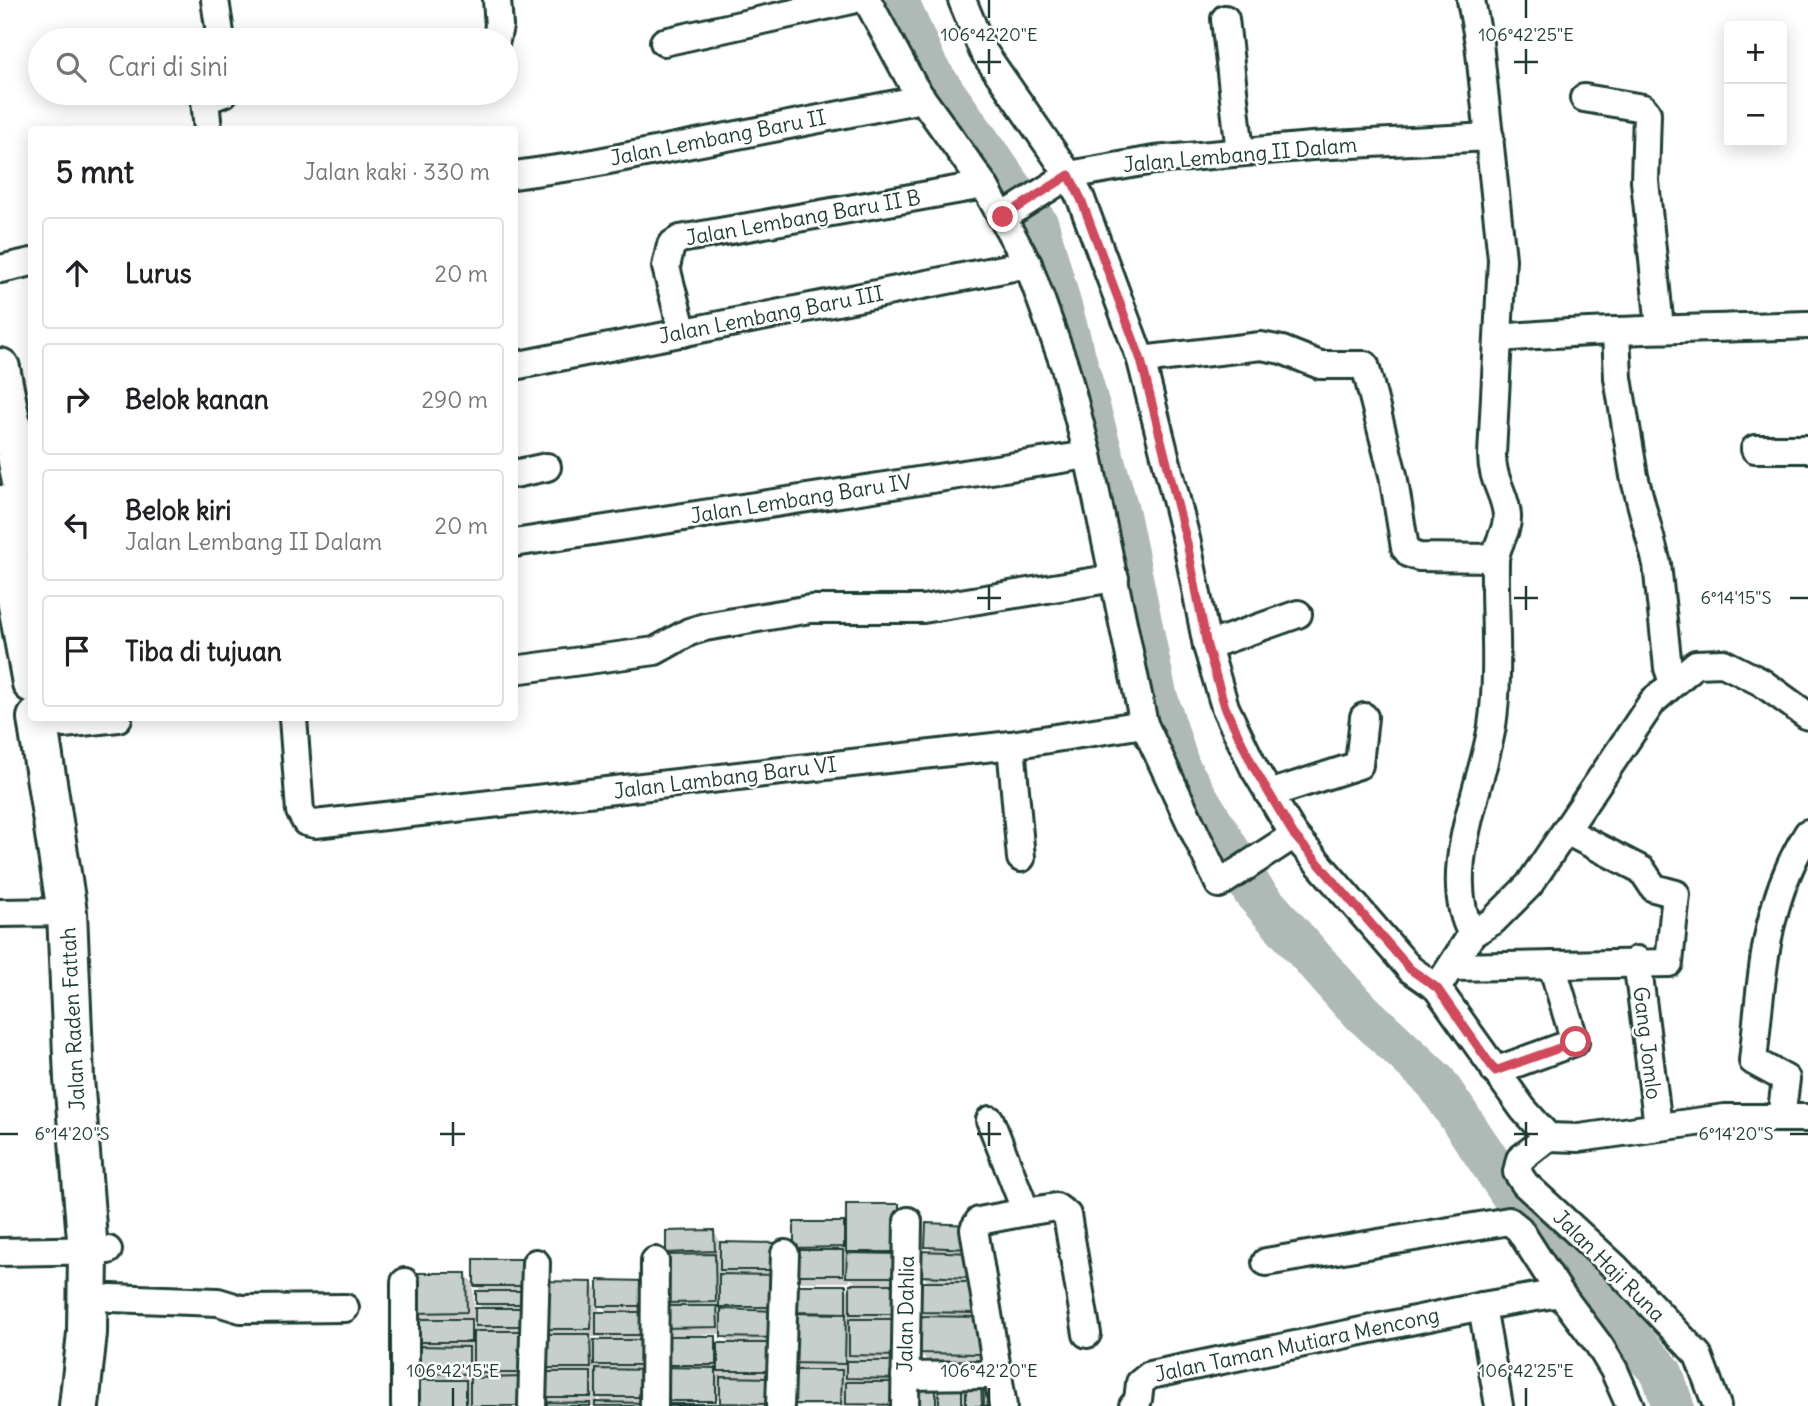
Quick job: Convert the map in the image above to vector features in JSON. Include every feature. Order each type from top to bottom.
[{"type":"main road","points":[[0,368],[28,641]]},
{"type":"main road","points":[[14,493],[28,525]]},
{"type":"main road","name":"Jalan Raden Fattah","points":[[54,721],[67,912],[74,1079],[98,1251],[111,1298],[100,1406]]},
{"type":"main road","name":"Jalan Raden Fattah","points":[[54,721],[92,939],[98,1251],[79,1406]]},
{"type":"street","points":[[215,0],[219,28]]},
{"type":"street","points":[[497,0],[499,28]]},
{"type":"street","points":[[664,42],[852,0]]},
{"type":"street","points":[[867,0],[922,99],[984,186],[1010,212],[1065,366],[1088,455],[1144,724],[1219,884],[1239,874],[1294,835]]},
{"type":"street","points":[[962,0],[983,51],[1062,179],[1081,199],[1141,360],[1187,543],[1207,646],[1225,707],[1269,794],[1294,835],[1410,969],[1444,977],[1552,965],[1669,963],[1676,894],[1654,888],[1642,870],[1566,831]]},
{"type":"street","points":[[1471,0],[1479,43],[1502,259],[1500,338],[1493,399],[1492,473],[1507,513],[1507,528],[1495,558],[1498,623],[1492,726],[1466,825],[1463,855],[1463,902],[1472,934]]},
{"type":"street","points":[[1225,19],[1240,152]]},
{"type":"street","points":[[1584,98],[1643,108],[1647,113],[1645,181],[1660,328]]},
{"type":"street","name":"Jalan Lembang Baru II","points":[[518,174],[578,166],[922,99]]},
{"type":"street","points":[[206,105],[208,126]]},
{"type":"street","name":"Jalan Lembang II Dalam","points":[[1010,212],[1062,179],[1154,160],[1240,152],[1490,137]]},
{"type":"street","name":"Jalan Lembang Baru II B","points":[[682,332],[666,267],[671,244],[680,239],[984,186]]},
{"type":"street","points":[[0,269],[28,263]]},
{"type":"street","name":"Jalan Lembang Baru III","points":[[518,365],[1028,264]]},
{"type":"street","points":[[1500,338],[1660,328],[1747,330],[1808,325]]},
{"type":"street","points":[[1616,332],[1618,378],[1624,419],[1634,476],[1657,564],[1668,668],[1673,682]]},
{"type":"street","points":[[1141,360],[1261,346],[1282,350],[1320,365],[1365,365],[1393,475],[1405,548],[1410,554],[1419,557],[1495,558]]},
{"type":"street","points":[[1755,449],[1808,449]]},
{"type":"street","name":"Jalan Lembang Baru IV","points":[[518,542],[1088,455]]},
{"type":"street","points":[[518,473],[547,467]]},
{"type":"street","points":[[518,670],[642,654],[669,646],[689,632],[705,627],[810,609],[923,609],[1115,579]]},
{"type":"street","points":[[1207,646],[1298,614]]},
{"type":"street","points":[[1444,977],[1472,934],[1493,921],[1530,886],[1636,723],[1673,682],[1696,664],[1723,663],[1760,682],[1808,716]]},
{"type":"street","points":[[1269,794],[1359,765],[1364,717]]},
{"type":"street","name":"Jalan Lambang Baru VI","points":[[293,721],[300,811],[306,822],[333,823],[1011,745],[1144,724]]},
{"type":"street","points":[[1011,745],[1021,858]]},
{"type":"street","points":[[1781,1118],[1786,1079],[1753,1061],[1768,926],[1781,885],[1808,833]]},
{"type":"street","points":[[0,913],[67,912]]},
{"type":"street","name":"Gang Jomlo","points":[[1637,962],[1658,1126]]},
{"type":"street","points":[[1495,1071],[1576,1042],[1552,965]]},
{"type":"street","points":[[1444,977],[1495,1071],[1522,1109],[1548,1137],[1579,1138],[1725,1118],[1808,1118]]},
{"type":"street","points":[[990,1120],[1026,1212]]},
{"type":"street","name":"Jalan Haji Runa","points":[[1548,1137],[1520,1159],[1517,1172],[1525,1184],[1615,1267],[1698,1355],[1717,1406]]},
{"type":"street","points":[[1003,1406],[974,1229],[978,1221],[1056,1207],[1067,1215],[1087,1334]]},
{"type":"street","name":"Jalan Dahlia","points":[[905,1406],[908,1221]]},
{"type":"street","points":[[1266,1262],[1509,1221],[1520,1229],[1560,1293],[1615,1370],[1630,1406]]},
{"type":"street","points":[[0,1252],[98,1251]]},
{"type":"street","points":[[780,1406],[785,1254]]},
{"type":"street","points":[[654,1406],[656,1261]]},
{"type":"street","points":[[532,1406],[536,1263]]},
{"type":"street","points":[[405,1282],[405,1406]]},
{"type":"street","name":"Jalan Taman Mutiara Mencong","points":[[1133,1406],[1138,1400],[1140,1383],[1150,1376],[1482,1306],[1560,1293]]},
{"type":"street","points":[[111,1298],[218,1302],[241,1309],[345,1308]]},
{"type":"street","points":[[1482,1306],[1499,1406]]},
{"type":"street","points":[[905,1376],[986,1375]]},
{"type":"building","points":[[846,1204],[899,1204],[899,1252],[846,1252]]},
{"type":"building","points":[[794,1222],[844,1222],[844,1247],[794,1248]]},
{"type":"building","points":[[926,1223],[972,1225],[970,1249],[925,1247]]},
{"type":"building","points":[[714,1230],[715,1251],[666,1253],[666,1231]]},
{"type":"building","points":[[720,1242],[778,1243],[778,1270],[720,1270]]},
{"type":"building","points":[[790,1250],[843,1250],[843,1275],[790,1275]]},
{"type":"building","points":[[921,1251],[971,1253],[970,1278],[920,1276]]},
{"type":"building","points":[[847,1253],[899,1254],[899,1277],[846,1277]]},
{"type":"building","points":[[715,1254],[716,1302],[666,1303],[665,1255]]},
{"type":"building","points":[[474,1259],[530,1259],[530,1286],[474,1286]]},
{"type":"building","points":[[413,1273],[466,1273],[467,1312],[414,1313]]},
{"type":"building","points":[[719,1274],[777,1275],[777,1307],[719,1307]]},
{"type":"building","points":[[598,1280],[647,1281],[647,1306],[598,1306]]},
{"type":"building","points":[[541,1281],[592,1282],[591,1329],[541,1329]]},
{"type":"building","points":[[921,1282],[976,1282],[975,1313],[921,1312]]},
{"type":"building","points":[[850,1284],[904,1284],[903,1314],[850,1314]]},
{"type":"building","points":[[790,1285],[846,1285],[846,1313],[789,1312]]},
{"type":"building","points":[[476,1291],[531,1291],[531,1304],[476,1304]]},
{"type":"building","points":[[662,1306],[717,1306],[718,1327],[662,1328]]},
{"type":"building","points":[[475,1308],[528,1308],[528,1326],[475,1326]]},
{"type":"building","points":[[721,1309],[778,1311],[778,1338],[721,1337]]},
{"type":"building","points":[[596,1312],[652,1312],[652,1335],[596,1335]]},
{"type":"building","points":[[791,1313],[846,1314],[845,1364],[790,1363]]},
{"type":"building","points":[[919,1316],[980,1317],[980,1354],[918,1353]]},
{"type":"building","points":[[412,1319],[471,1319],[471,1342],[412,1342]]},
{"type":"building","points":[[849,1319],[902,1319],[902,1356],[849,1355]]},
{"type":"building","points":[[473,1331],[530,1331],[530,1373],[473,1373]]},
{"type":"building","points":[[540,1334],[590,1334],[591,1368],[540,1368]]},
{"type":"building","points":[[661,1336],[716,1336],[716,1365],[660,1365]]},
{"type":"building","points":[[594,1340],[650,1340],[650,1365],[594,1365]]},
{"type":"building","points":[[718,1343],[775,1343],[775,1371],[718,1371]]},
{"type":"building","points":[[414,1346],[469,1347],[469,1374],[414,1373]]},
{"type":"building","points":[[846,1361],[900,1361],[900,1379],[846,1378]]},
{"type":"building","points":[[659,1367],[716,1368],[716,1401],[659,1401]]},
{"type":"building","points":[[596,1369],[651,1370],[651,1397],[596,1397]]},
{"type":"building","points":[[790,1370],[842,1370],[841,1404],[790,1404]]},
{"type":"building","points":[[540,1372],[591,1372],[591,1397],[540,1397]]},
{"type":"building","points":[[527,1377],[527,1406],[470,1406],[470,1378]]},
{"type":"building","points":[[720,1377],[772,1378],[772,1404],[720,1403]]},
{"type":"building","points":[[414,1380],[466,1380],[466,1406],[414,1406]]},
{"type":"building","points":[[939,1380],[962,1380],[962,1406],[939,1406]]},
{"type":"building","points":[[966,1381],[981,1381],[982,1406],[966,1406]]},
{"type":"building","points":[[983,1381],[999,1406],[984,1406]]},
{"type":"building","points":[[846,1382],[902,1382],[901,1405],[846,1404]]},
{"type":"building","points":[[910,1382],[936,1382],[936,1406],[910,1406]]},
{"type":"building","points":[[541,1402],[590,1403],[590,1406],[541,1406]]},
{"type":"building","points":[[595,1402],[649,1403],[648,1406],[595,1406]]},
{"type":"building","points":[[718,1404],[718,1406],[658,1406]]},
{"type":"waterway","points":[[897,0],[928,69],[1038,225],[1119,514],[1156,695],[1179,767],[1254,892],[1353,1004],[1436,1082],[1538,1234],[1662,1373],[1673,1406]]},
{"type":"route","points":[[1003,217],[1069,175],[1081,199],[1141,360],[1187,543],[1207,646],[1225,707],[1254,768],[1294,835],[1410,969],[1437,988],[1495,1071],[1576,1042]]}]
